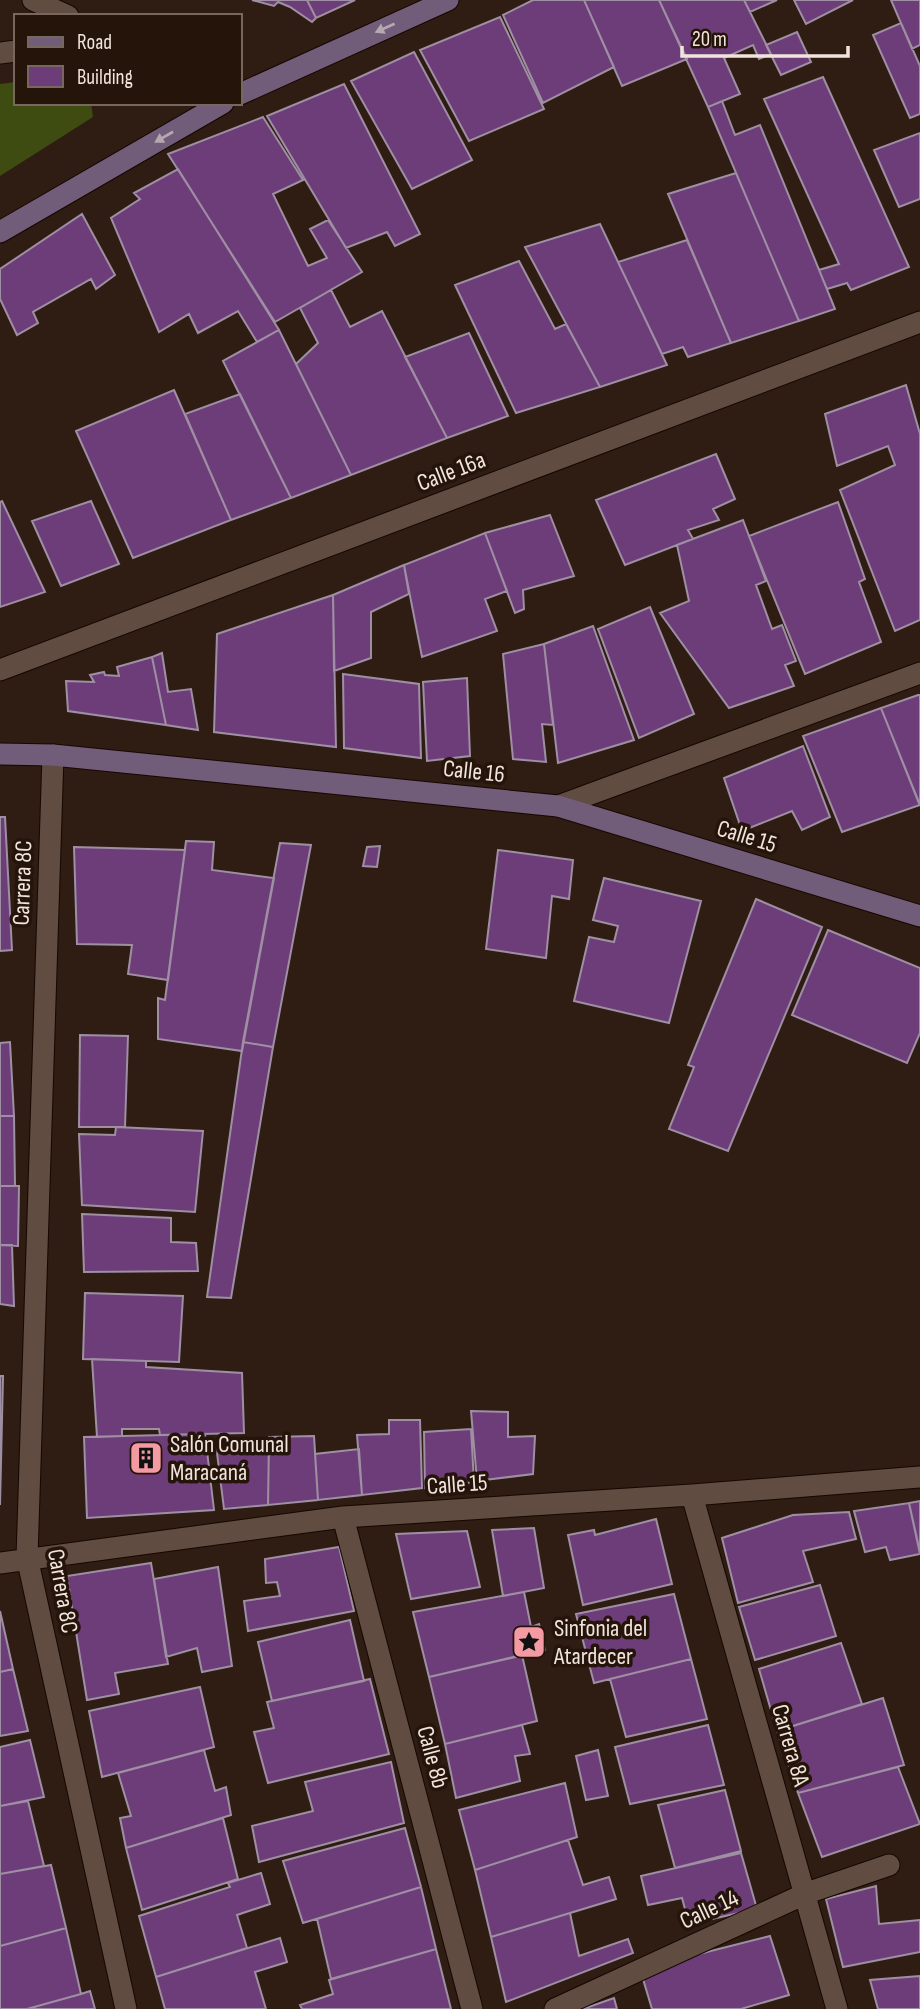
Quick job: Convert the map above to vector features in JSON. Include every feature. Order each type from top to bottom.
[{"type":"main road","points":[[245,87],[448,0]]},
{"type":"main road","points":[[0,232],[220,105]]},
{"type":"main road","name":"Calle 16","points":[[0,754],[53,755],[558,806]]},
{"type":"main road","name":"Calle 15","points":[[558,806],[920,916]]},
{"type":"street","points":[[33,0],[64,14]]},
{"type":"street","name":"Calle 16a","points":[[0,670],[920,322]]},
{"type":"street","name":"Calle 16","points":[[558,806],[920,673]]},
{"type":"street","name":"Carrera 8C","points":[[53,755],[27,1557],[126,2009]]},
{"type":"street","name":"Calle 15","points":[[0,1563],[27,1557],[343,1517],[692,1495],[920,1476]]},
{"type":"street","name":"Carrera 8A","points":[[692,1495],[807,1893],[837,2009]]},
{"type":"street","name":"Calle 8b","points":[[343,1517],[472,2009]]},
{"type":"street","name":"Calle 14","points":[[555,2009],[807,1893],[888,1865]]},
{"type":"green space","points":[[14,82],[14,105],[91,105],[93,117],[0,176],[0,84]]},
{"type":"building","points":[[252,0],[307,0],[316,18],[312,22],[278,2],[274,6]]},
{"type":"building","points":[[307,0],[355,0],[316,18]]},
{"type":"building","points":[[533,0],[584,0],[614,67],[543,103],[503,15]]},
{"type":"building","points":[[584,0],[659,0],[687,59],[622,86]]},
{"type":"building","points":[[659,0],[744,0],[771,54],[759,59],[753,45],[724,58],[740,94],[708,107]]},
{"type":"building","points":[[744,0],[777,0],[750,12]]},
{"type":"building","points":[[794,0],[853,0],[806,24]]},
{"type":"building","points":[[891,0],[920,0],[920,45],[912,49]]},
{"type":"building","points":[[500,17],[544,109],[469,141],[420,50]]},
{"type":"building","points":[[901,23],[920,66],[920,114],[910,118],[873,35]]},
{"type":"building","points":[[797,32],[811,62],[781,75],[766,45]]},
{"type":"building","points":[[414,52],[472,160],[412,189],[351,81]]},
{"type":"building","points":[[823,77],[909,267],[851,290],[847,283],[827,289],[819,270],[839,264],[764,99]]},
{"type":"building","points":[[344,84],[420,234],[395,246],[387,232],[346,248],[267,116]]},
{"type":"building","points":[[722,101],[735,135],[760,125],[835,309],[799,321],[708,107]]},
{"type":"building","points":[[263,117],[303,180],[273,194],[308,266],[327,258],[310,229],[328,220],[362,272],[275,322],[168,154]]},
{"type":"building","points":[[920,133],[920,199],[899,207],[874,150]]},
{"type":"building","points":[[178,169],[279,330],[257,342],[238,311],[198,333],[189,314],[159,332],[111,218],[140,199],[134,193]]},
{"type":"building","points":[[736,173],[799,321],[731,343],[668,194]]},
{"type":"building","points":[[82,214],[115,275],[96,289],[91,279],[33,312],[38,323],[17,335],[0,299],[0,269]]},
{"type":"building","points":[[600,224],[667,365],[600,387],[525,247]]},
{"type":"building","points":[[687,240],[731,343],[688,357],[683,347],[662,354],[618,262]]},
{"type":"building","points":[[519,261],[555,329],[566,324],[600,387],[516,413],[455,285]]},
{"type":"building","points":[[331,290],[350,327],[382,311],[447,438],[351,475],[296,364],[318,343],[300,308]]},
{"type":"building","points":[[279,330],[351,475],[291,498],[223,361]]},
{"type":"building","points":[[469,333],[508,416],[447,438],[405,357]]},
{"type":"building","points":[[906,385],[920,434],[920,620],[895,631],[840,490],[895,465],[888,446],[837,466],[825,414]]},
{"type":"building","points":[[174,390],[231,520],[133,558],[76,431]]},
{"type":"building","points":[[240,394],[291,498],[231,520],[185,414]]},
{"type":"building","points":[[716,454],[735,499],[713,509],[719,520],[688,530],[693,539],[625,565],[596,500]]},
{"type":"building","points":[[2,501],[45,592],[0,607],[0,502]]},
{"type":"building","points":[[91,501],[119,564],[61,586],[32,521]]},
{"type":"building","points":[[838,502],[865,579],[859,582],[881,642],[805,674],[749,536]]},
{"type":"building","points":[[550,515],[574,576],[523,590],[524,609],[515,613],[485,533]]},
{"type":"building","points":[[743,520],[766,581],[756,585],[772,629],[782,625],[796,661],[785,665],[794,686],[729,708],[660,613],[689,601],[677,545]]},
{"type":"building","points":[[485,533],[507,591],[485,599],[497,631],[422,657],[404,565]]},
{"type":"building","points":[[404,565],[409,594],[371,612],[371,658],[334,671],[333,595]]},
{"type":"building","points":[[333,595],[336,747],[214,732],[217,634]]},
{"type":"building","points":[[650,607],[694,714],[639,738],[598,629]]},
{"type":"building","points":[[593,626],[634,740],[558,763],[544,644]]},
{"type":"building","points":[[544,644],[553,725],[542,724],[546,762],[513,759],[503,654]]},
{"type":"building","points":[[162,653],[168,692],[191,689],[198,730],[166,725],[152,657]]},
{"type":"building","points":[[152,657],[166,725],[68,711],[66,681],[94,682],[90,675],[104,672],[105,675],[119,676],[117,667]]},
{"type":"building","points":[[343,674],[419,684],[421,758],[344,748]]},
{"type":"building","points":[[467,678],[470,756],[427,761],[423,682]]},
{"type":"building","points":[[920,695],[920,806],[881,708]]},
{"type":"building","points":[[881,708],[920,805],[842,832],[803,736]]},
{"type":"building","points":[[803,746],[830,817],[802,830],[792,811],[742,831],[724,778]]},
{"type":"building","points":[[0,817],[5,817],[12,950],[0,951]]},
{"type":"building","points":[[186,841],[214,842],[212,870],[274,878],[242,1051],[158,1039],[158,998],[165,1000]]},
{"type":"building","points":[[280,843],[311,845],[273,1047],[243,1042]]},
{"type":"building","points":[[380,846],[377,867],[363,866],[367,847]]},
{"type":"building","points":[[74,847],[185,850],[168,980],[128,974],[132,945],[77,944]]},
{"type":"building","points":[[498,850],[573,860],[569,899],[552,896],[546,958],[486,949]]},
{"type":"building","points":[[604,878],[701,901],[669,1023],[574,1001],[589,937],[614,942],[618,926],[593,920]]},
{"type":"building","points":[[756,899],[822,927],[728,1151],[669,1129],[694,1067],[688,1065]]},
{"type":"building","points":[[828,930],[920,968],[920,1033],[907,1063],[792,1015]]},
{"type":"building","points":[[80,1035],[128,1036],[125,1127],[79,1127]]},
{"type":"building","points":[[10,1042],[14,1116],[0,1116],[0,1043]]},
{"type":"building","points":[[243,1042],[273,1047],[231,1298],[207,1297]]},
{"type":"building","points":[[0,1116],[14,1116],[15,1186],[0,1186]]},
{"type":"building","points":[[116,1127],[203,1131],[195,1212],[82,1205],[79,1134],[115,1135]]},
{"type":"building","points":[[0,1186],[19,1186],[18,1246],[0,1245]]},
{"type":"building","points":[[82,1214],[171,1218],[171,1242],[196,1243],[198,1271],[84,1272]]},
{"type":"building","points":[[0,1245],[12,1245],[14,1306],[0,1304]]},
{"type":"building","points":[[85,1293],[183,1296],[179,1362],[83,1359]]},
{"type":"building","points":[[92,1359],[146,1361],[146,1367],[242,1373],[244,1433],[160,1435],[159,1429],[122,1429],[122,1436],[97,1437]]},
{"type":"building","points":[[0,1376],[3,1376],[0,1505]]},
{"type":"building","points":[[471,1411],[508,1412],[508,1437],[535,1436],[533,1474],[477,1481]]},
{"type":"building","points":[[389,1420],[420,1420],[422,1488],[362,1495],[357,1435],[389,1434]]},
{"type":"building","points":[[471,1429],[474,1482],[425,1488],[424,1432]]},
{"type":"building","name":"Salón Comunal Maracaná","points":[[205,1434],[214,1510],[87,1518],[84,1437]]},
{"type":"building","points":[[314,1436],[318,1500],[268,1505],[269,1437]]},
{"type":"building","points":[[269,1440],[268,1505],[224,1509],[216,1445]]},
{"type":"building","points":[[359,1449],[362,1495],[318,1500],[315,1454]]},
{"type":"building","points":[[920,1501],[920,1552],[909,1503]]},
{"type":"building","points":[[909,1503],[920,1554],[890,1560],[886,1547],[865,1552],[854,1511]]},
{"type":"building","points":[[849,1512],[856,1539],[803,1551],[813,1582],[738,1603],[722,1538],[793,1515]]},
{"type":"building","points":[[656,1519],[672,1584],[583,1605],[568,1535],[594,1530],[595,1535]]},
{"type":"building","points":[[534,1528],[544,1588],[503,1596],[492,1530]]},
{"type":"building","points":[[467,1531],[480,1587],[411,1599],[396,1534]]},
{"type":"building","points":[[339,1547],[354,1611],[248,1631],[244,1601],[280,1596],[277,1582],[266,1583],[265,1559]]},
{"type":"building","points":[[151,1563],[168,1664],[115,1673],[119,1694],[87,1700],[67,1576]]},
{"type":"building","points":[[218,1567],[232,1666],[202,1672],[197,1648],[166,1657],[154,1579]]},
{"type":"building","points":[[820,1585],[836,1636],[755,1660],[739,1607]]},
{"type":"building","points":[[524,1592],[531,1627],[539,1624],[545,1650],[429,1677],[413,1612]]},
{"type":"building","points":[[674,1594],[691,1659],[594,1683],[576,1614]]},
{"type":"building","points":[[0,1611],[13,1669],[0,1672]]},
{"type":"building","points":[[350,1620],[364,1681],[272,1701],[258,1642]]},
{"type":"building","points":[[841,1643],[862,1704],[777,1731],[759,1669]]},
{"type":"building","points":[[522,1655],[537,1721],[445,1744],[429,1677]]},
{"type":"building","points":[[691,1659],[707,1719],[626,1737],[610,1679]]},
{"type":"building","points":[[13,1669],[28,1731],[0,1736],[0,1672]]},
{"type":"building","points":[[370,1679],[389,1754],[268,1783],[254,1732],[274,1728],[267,1702]]},
{"type":"building","points":[[200,1687],[214,1747],[102,1777],[89,1711]]},
{"type":"building","points":[[883,1698],[904,1765],[798,1793],[777,1731]]},
{"type":"building","points":[[522,1725],[530,1754],[515,1756],[520,1781],[456,1798],[445,1744]]},
{"type":"building","points":[[708,1725],[724,1785],[630,1804],[615,1747]]},
{"type":"building","points":[[30,1740],[44,1797],[0,1806],[0,1747]]},
{"type":"building","points":[[204,1750],[215,1791],[226,1787],[231,1815],[126,1848],[120,1818],[131,1816],[118,1773]]},
{"type":"building","points":[[598,1750],[608,1796],[586,1800],[576,1756]]},
{"type":"building","points":[[391,1762],[404,1823],[259,1862],[252,1826],[313,1811],[305,1782]]},
{"type":"building","points":[[898,1767],[920,1824],[822,1857],[798,1793]]},
{"type":"building","points":[[565,1783],[577,1837],[475,1870],[459,1810]]},
{"type":"building","points":[[725,1790],[741,1851],[675,1868],[658,1805]]},
{"type":"building","points":[[28,1801],[44,1866],[0,1874],[0,1806]]},
{"type":"building","points":[[223,1818],[238,1879],[142,1910],[126,1848]]},
{"type":"building","points":[[405,1828],[421,1887],[303,1923],[283,1861]]},
{"type":"building","points":[[568,1840],[583,1885],[609,1877],[616,1899],[491,1937],[475,1870]]},
{"type":"building","points":[[741,1853],[757,1909],[689,1924],[682,1898],[648,1905],[641,1876]]},
{"type":"building","points":[[51,1865],[66,1928],[0,1946],[0,1874]]},
{"type":"building","points":[[261,1873],[270,1904],[237,1915],[247,1948],[156,1977],[139,1916],[230,1887],[228,1883]]},
{"type":"building","points":[[876,1886],[879,1924],[920,1920],[920,1952],[843,1967],[826,1899]]},
{"type":"building","points":[[421,1887],[436,1949],[331,1979],[317,1919]]},
{"type":"building","points":[[570,1913],[579,1956],[628,1939],[633,1953],[506,2002],[491,1937]]},
{"type":"building","points":[[66,1928],[81,1994],[27,2009],[0,2009],[0,1946]]},
{"type":"building","points":[[770,1936],[789,1995],[741,2009],[652,2009],[643,1979],[695,1955]]},
{"type":"building","points":[[280,1938],[287,1962],[255,1972],[266,2009],[165,2009],[156,1977]]},
{"type":"building","points":[[436,1949],[451,2009],[302,2009],[300,2005],[333,1994],[329,1980]]},
{"type":"building","points":[[920,1976],[920,2009],[878,2009],[870,1980]]},
{"type":"building","points":[[90,1991],[95,2009],[27,2009],[81,1994]]},
{"type":"building","points":[[614,1998],[617,2009],[583,2009]]},
{"type":"place","name":"Salón Comunal Maracaná","points":[[146,1458]]},
{"type":"place","name":"Sinfonia del Atardecer","points":[[529,1642]]}]
